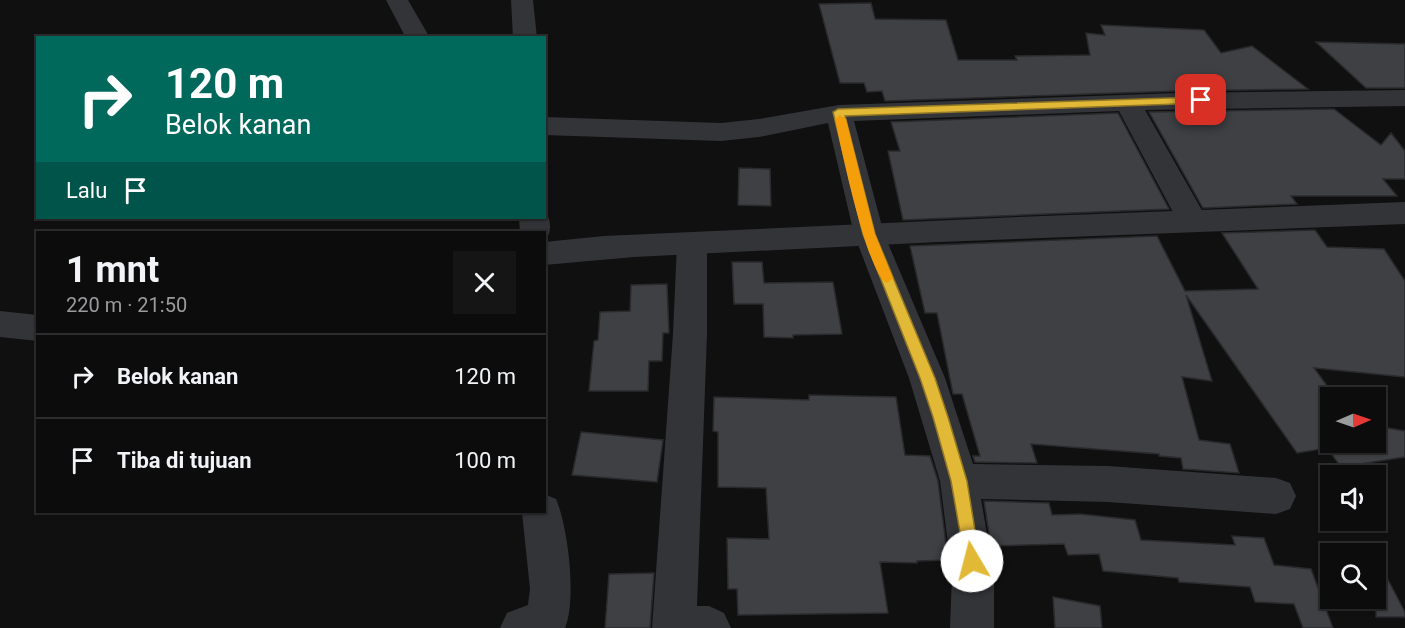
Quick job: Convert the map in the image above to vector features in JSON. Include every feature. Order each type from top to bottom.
[{"type":"street","points":[[397,0],[417,36]]},
{"type":"street","points":[[522,0],[525,36]]},
{"type":"street","points":[[546,126],[722,132],[759,128],[838,112],[1128,103],[1405,98]]},
{"type":"street","points":[[1128,103],[1193,221]]},
{"type":"street","points":[[838,112],[869,234],[927,378],[959,481],[974,575],[972,628]]},
{"type":"street","points":[[546,254],[615,245],[692,244],[869,234],[1405,213]]},
{"type":"street","points":[[692,244],[690,334],[674,628],[709,628]]},
{"type":"street","points":[[0,324],[36,328]]},
{"type":"street","points":[[959,481],[1108,484],[1276,496]]},
{"type":"street","points":[[522,628],[547,620],[551,589],[542,513]]},
{"type":"building","points":[[871,3],[875,19],[946,20],[958,60],[1017,60],[1015,56],[1090,55],[1086,33],[1105,35],[1101,25],[1204,30],[1221,53],[1252,46],[1308,89],[885,101],[882,91],[867,92],[864,83],[840,83],[819,4]]},
{"type":"building","points":[[1316,42],[1405,44],[1405,88],[1366,88]]},
{"type":"building","points":[[1334,109],[1381,145],[1391,133],[1405,151],[1405,179],[1383,179],[1397,196],[1291,196],[1297,204],[1203,208],[1149,112]]},
{"type":"building","points":[[1118,113],[1169,209],[903,220],[888,151],[900,151],[891,122]]},
{"type":"building","points":[[739,168],[770,169],[771,206],[738,205]]},
{"type":"building","points":[[1315,230],[1327,247],[1384,249],[1405,281],[1405,377],[1314,368],[1328,387],[1320,387],[1320,449],[1297,453],[1186,295],[1212,381],[1182,377],[1199,440],[1230,444],[1239,473],[1183,469],[1181,458],[1159,456],[1159,454],[1031,444],[1037,463],[975,462],[973,456],[980,456],[962,394],[953,394],[937,313],[925,313],[910,246],[1157,236],[1185,291],[1258,289],[1222,233]]},
{"type":"building","points":[[732,262],[762,262],[764,283],[833,282],[842,334],[793,335],[793,338],[764,337],[763,304],[734,304]]},
{"type":"building","points":[[667,284],[669,333],[663,333],[662,361],[649,361],[648,391],[589,391],[594,341],[598,340],[600,312],[630,311],[631,285]]},
{"type":"building","points":[[809,395],[896,397],[905,455],[930,456],[938,481],[948,560],[917,561],[917,563],[880,562],[888,613],[738,615],[737,589],[728,589],[727,538],[769,539],[766,488],[718,487],[718,432],[713,431],[714,397],[809,400]]},
{"type":"building","points":[[1386,428],[1405,431],[1405,457],[1340,465],[1331,453],[1386,453]]},
{"type":"building","points":[[581,432],[663,440],[657,482],[572,475]]},
{"type":"building","points":[[984,501],[1049,503],[1052,515],[1080,514],[1135,520],[1141,540],[1235,545],[1232,536],[1264,538],[1274,565],[1311,569],[1320,593],[1320,609],[1326,609],[1333,628],[1303,628],[1294,604],[1255,602],[1250,587],[1179,582],[1178,578],[1103,571],[1099,554],[1068,555],[1064,544],[991,546]]},
{"type":"building","points":[[654,573],[650,628],[605,628],[609,574]]},
{"type":"building","points":[[1386,576],[1405,612],[1405,617],[1376,617],[1376,609],[1386,609]]},
{"type":"building","points":[[1053,597],[1100,606],[1102,628],[1055,628]]},
{"type":"slow traffic","points":[[840,119],[869,234],[887,278]]},
{"type":"route","points":[[972,561],[959,481],[940,417],[927,378],[869,234],[838,112],[1201,100]]}]
